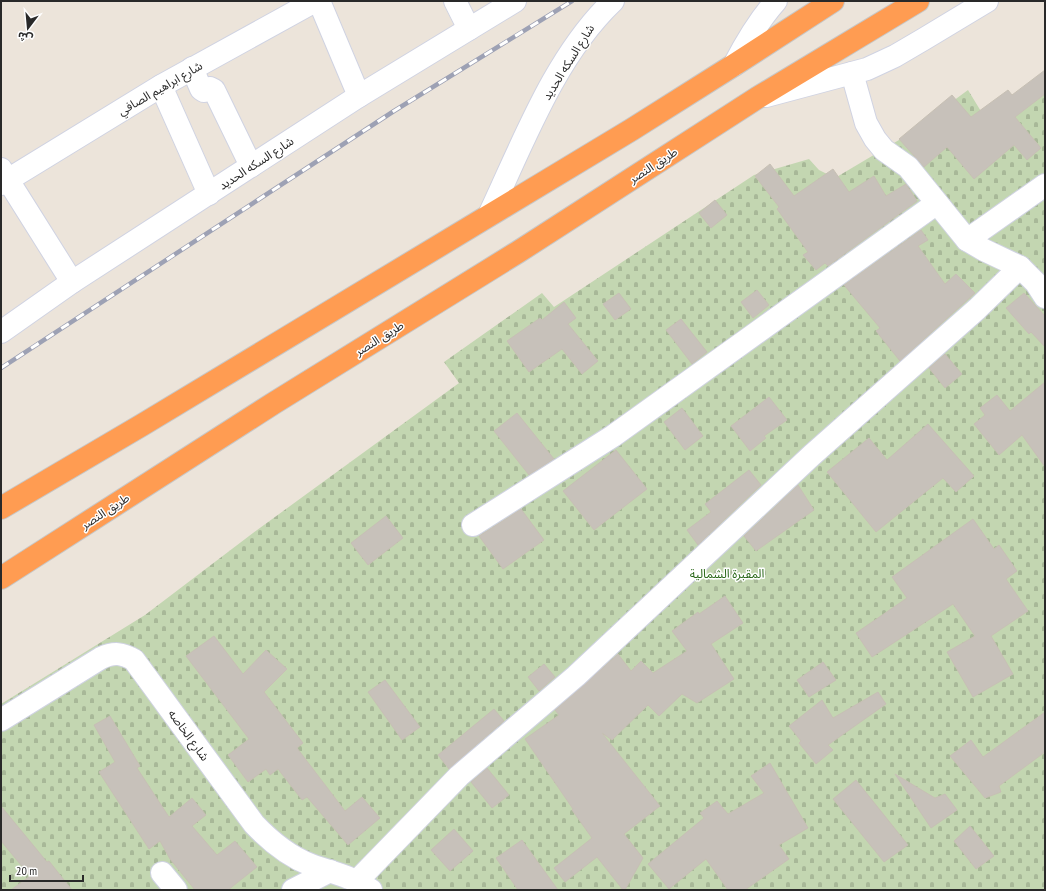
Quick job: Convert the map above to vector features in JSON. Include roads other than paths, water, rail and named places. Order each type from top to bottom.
[{"type":"highway","points":[[1,508],[142,425],[631,130],[833,1]]},
{"type":"highway","name":"طريق النصر","points":[[1,578],[274,403],[518,252],[757,98],[918,1]]},
{"type":"street","name":"شارع ابراهيم الصافي","points":[[72,282],[3,177],[192,68],[315,1]]},
{"type":"street","points":[[319,1],[359,96]]},
{"type":"street","points":[[455,1],[469,29]]},
{"type":"street","name":"شارع السكه الحديد","points":[[1,332],[72,282],[359,96],[515,1]]},
{"type":"street","name":"شارع السكه الحديد","points":[[489,215],[547,92],[581,37],[598,15],[613,1]]},
{"type":"street","points":[[734,65],[746,42],[776,1]]},
{"type":"street","name":"طريق النصر","points":[[757,98],[867,69],[895,56],[987,1]]},
{"type":"street","points":[[192,68],[201,89],[204,91],[210,88],[214,90],[251,166]]},
{"type":"street","points":[[852,73],[866,123],[875,139],[884,150],[908,166],[967,240],[1020,267],[1036,283],[1045,297]]},
{"type":"street","points":[[161,86],[209,194]]},
{"type":"street","points":[[967,240],[1045,185]]},
{"type":"street","points":[[473,525],[613,436],[937,203]]},
{"type":"street","points":[[364,885],[459,776],[576,676],[812,455],[977,309],[1020,267]]},
{"type":"street","name":"شارع الخاصه","points":[[1,720],[101,658],[109,654],[118,653],[127,656],[134,660],[254,824],[266,838],[281,849],[312,866],[330,871],[364,885]]},
{"type":"street","points":[[293,890],[330,871]]},
{"type":"street","points":[[162,873],[176,890]]},
{"type":"railway","points":[[1,368],[394,111],[572,1]]},
{"type":"park label","name":"المقبرة الشمالية","points":[[727,573]]}]
